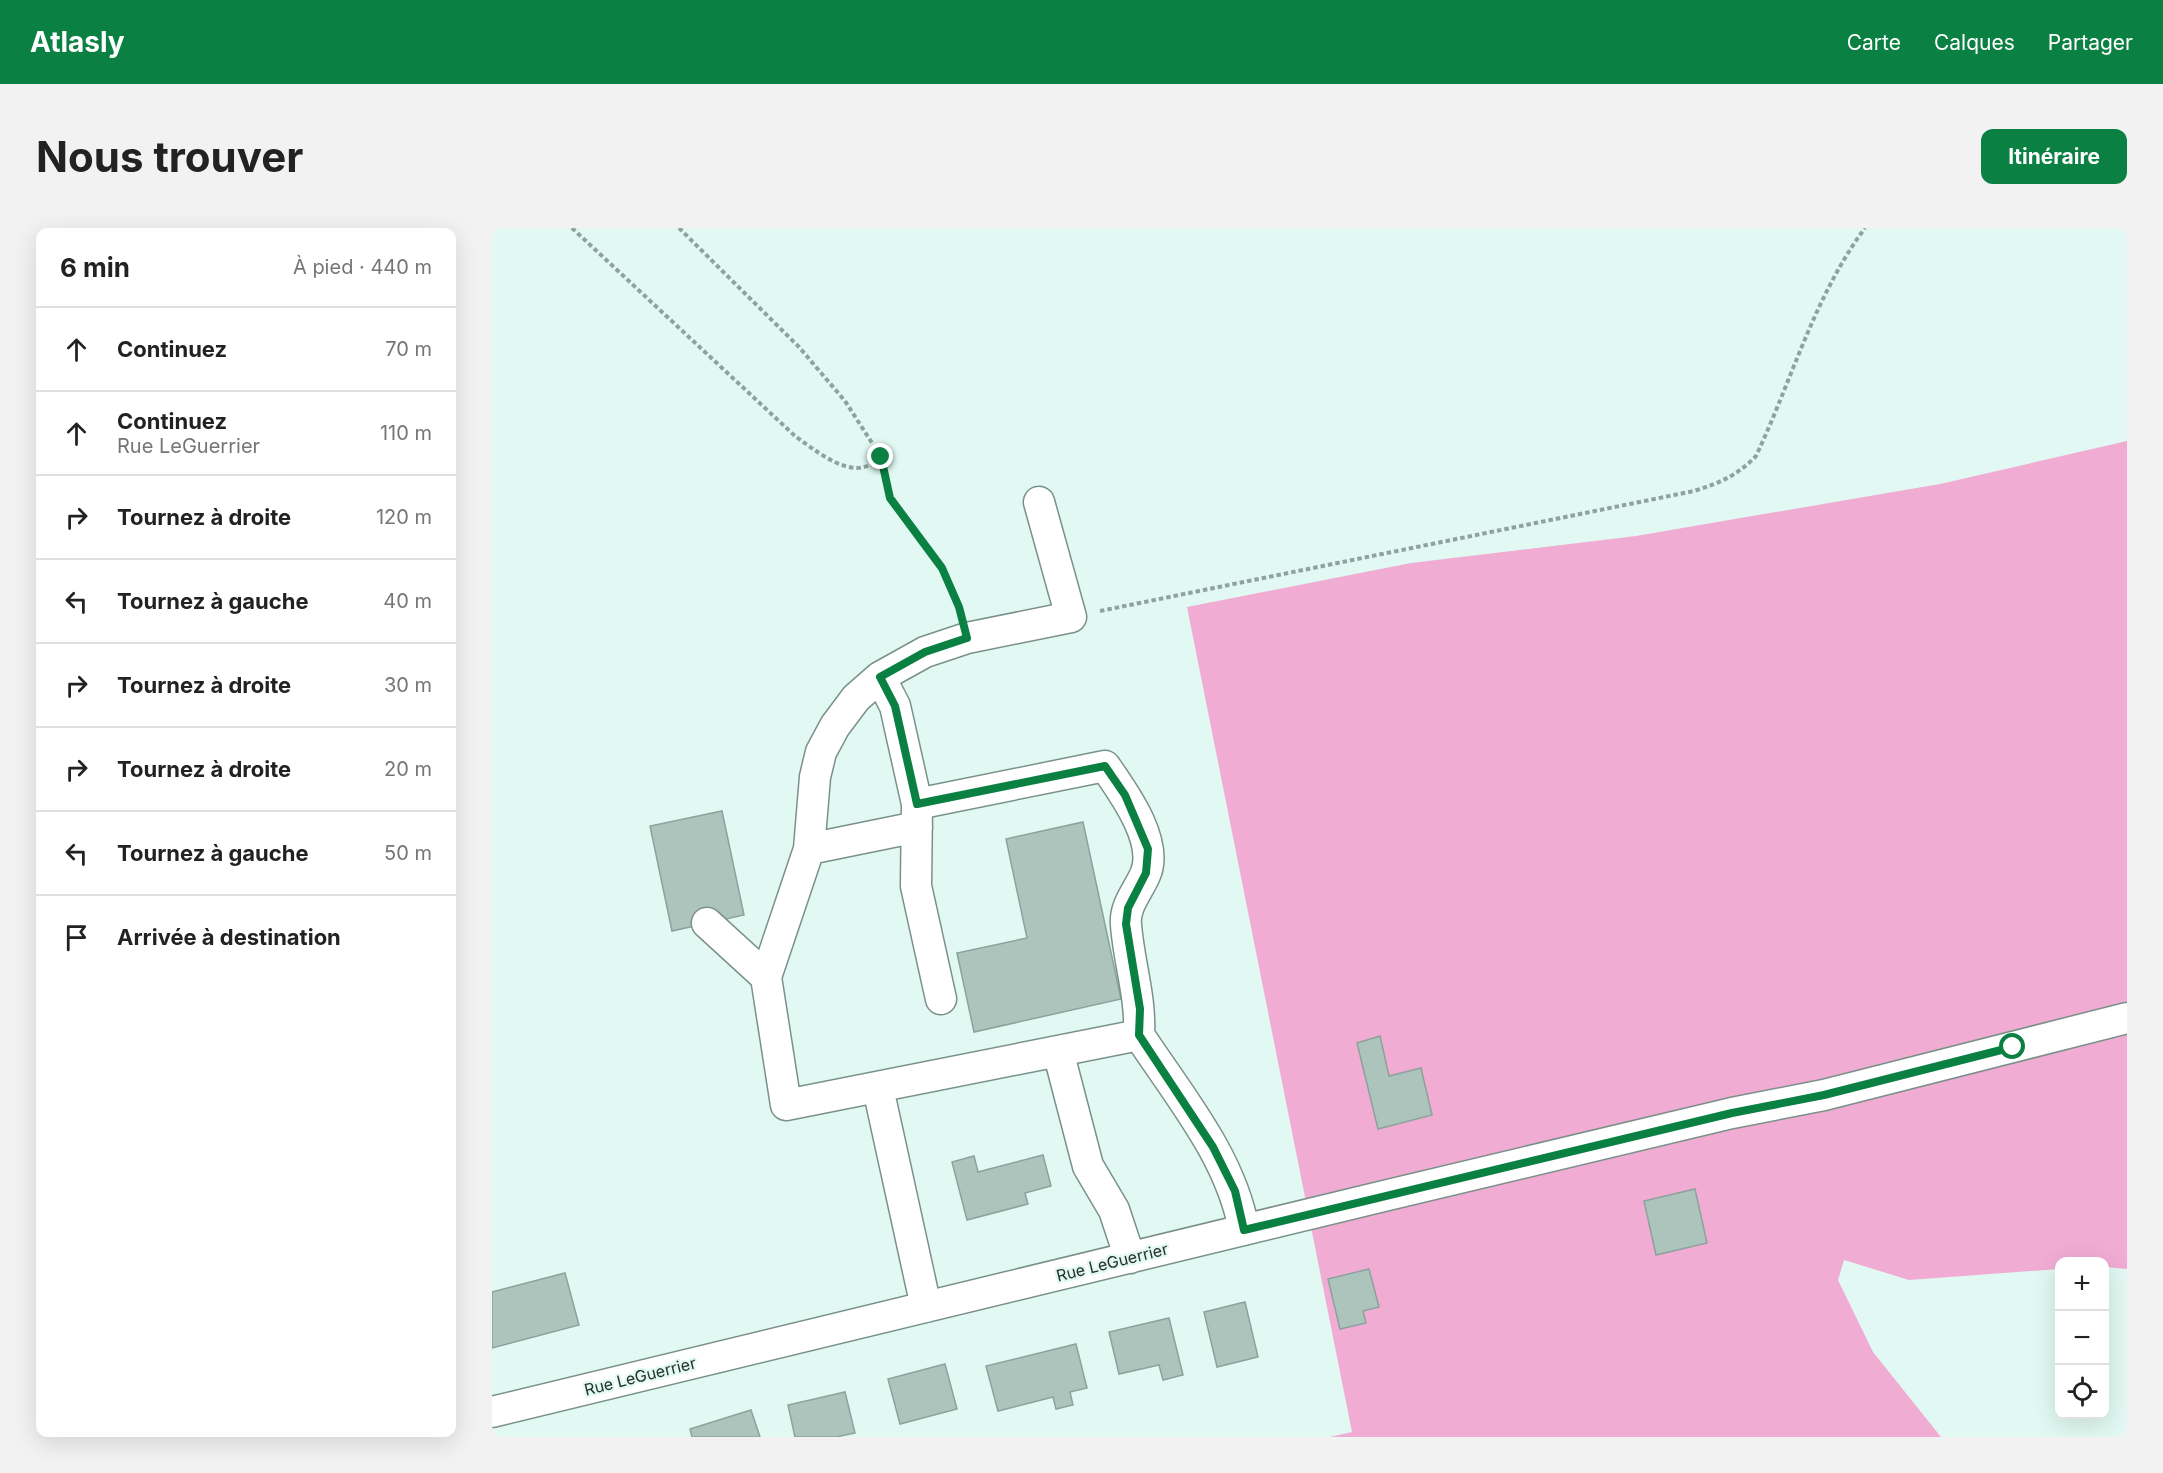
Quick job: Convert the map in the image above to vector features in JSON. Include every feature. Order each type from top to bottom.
[{"type":"street","points":[[1039,502],[1071,617],[967,638],[925,652],[880,677],[856,698],[835,726],[821,752],[815,777],[809,849],[766,977],[786,1105],[1139,1035]]},
{"type":"street","points":[[880,677],[895,706],[917,816],[916,886],[940,999]]},
{"type":"street","points":[[809,849],[917,816],[1105,766],[1125,795],[1148,849],[1146,873],[1128,908],[1126,924],[1140,1009],[1139,1035],[1213,1147],[1235,1191],[1244,1230]]},
{"type":"street","points":[[707,923],[766,977]]},
{"type":"street","name":"Rue LeGuerrier","points":[[492,1412],[1732,1113],[1824,1095],[2127,1018]]},
{"type":"street","points":[[1058,1051],[1088,1166],[1114,1210],[1130,1258]]},
{"type":"street","points":[[878,1088],[926,1307]]},
{"type":"path","points":[[572,228],[795,436],[817,451],[855,468],[868,466],[881,457]]},
{"type":"path","points":[[679,228],[825,374],[861,423],[881,457],[890,498],[942,568],[959,607],[967,638]]},
{"type":"path","points":[[1071,617],[1694,491],[1722,483],[1741,472],[1756,456],[1807,332],[1848,251],[1865,228]]},
{"type":"shaded area","points":[[2127,441],[2127,1269],[2109,1267],[2109,1257],[2055,1257],[2055,1269],[1909,1280],[1844,1260],[1838,1280],[1873,1352],[1941,1437],[1330,1437],[1352,1432],[1187,607],[1411,563],[1636,536],[1940,484]]},
{"type":"building","points":[[722,811],[744,915],[672,931],[650,826]]},
{"type":"building","points":[[1083,822],[1121,999],[974,1032],[957,953],[1027,938],[1006,839]]},
{"type":"building","points":[[1380,1036],[1389,1076],[1421,1068],[1432,1115],[1378,1129],[1357,1043]]},
{"type":"building","points":[[1043,1155],[1051,1186],[1025,1193],[1028,1204],[967,1220],[952,1162],[974,1156],[978,1172]]},
{"type":"building","points":[[1695,1189],[1707,1243],[1656,1255],[1644,1201]]},
{"type":"building","points":[[1369,1269],[1379,1307],[1363,1311],[1366,1323],[1340,1329],[1328,1279]]},
{"type":"building","points":[[565,1273],[579,1325],[492,1348],[492,1292]]},
{"type":"building","points":[[1245,1302],[1258,1357],[1217,1367],[1204,1312]]},
{"type":"building","points":[[1169,1318],[1183,1375],[1163,1380],[1159,1365],[1119,1374],[1109,1332]]},
{"type":"building","points":[[1076,1344],[1087,1388],[1070,1392],[1073,1405],[1056,1409],[1053,1397],[998,1411],[986,1366]]},
{"type":"building","points":[[945,1364],[957,1409],[900,1424],[888,1379]]},
{"type":"building","points":[[845,1392],[855,1433],[836,1437],[795,1437],[788,1405]]},
{"type":"building","points":[[751,1410],[760,1437],[692,1437],[690,1429]]},
{"type":"route","points":[[881,457],[890,498],[942,568],[952,587],[967,638],[925,652],[897,665],[880,677],[895,706],[917,804],[1105,766],[1125,795],[1141,827],[1148,849],[1149,862],[1146,873],[1128,908],[1126,924],[1140,1009],[1139,1035],[1213,1147],[1235,1191],[1244,1230],[1732,1113],[1824,1095],[2013,1047]]}]
